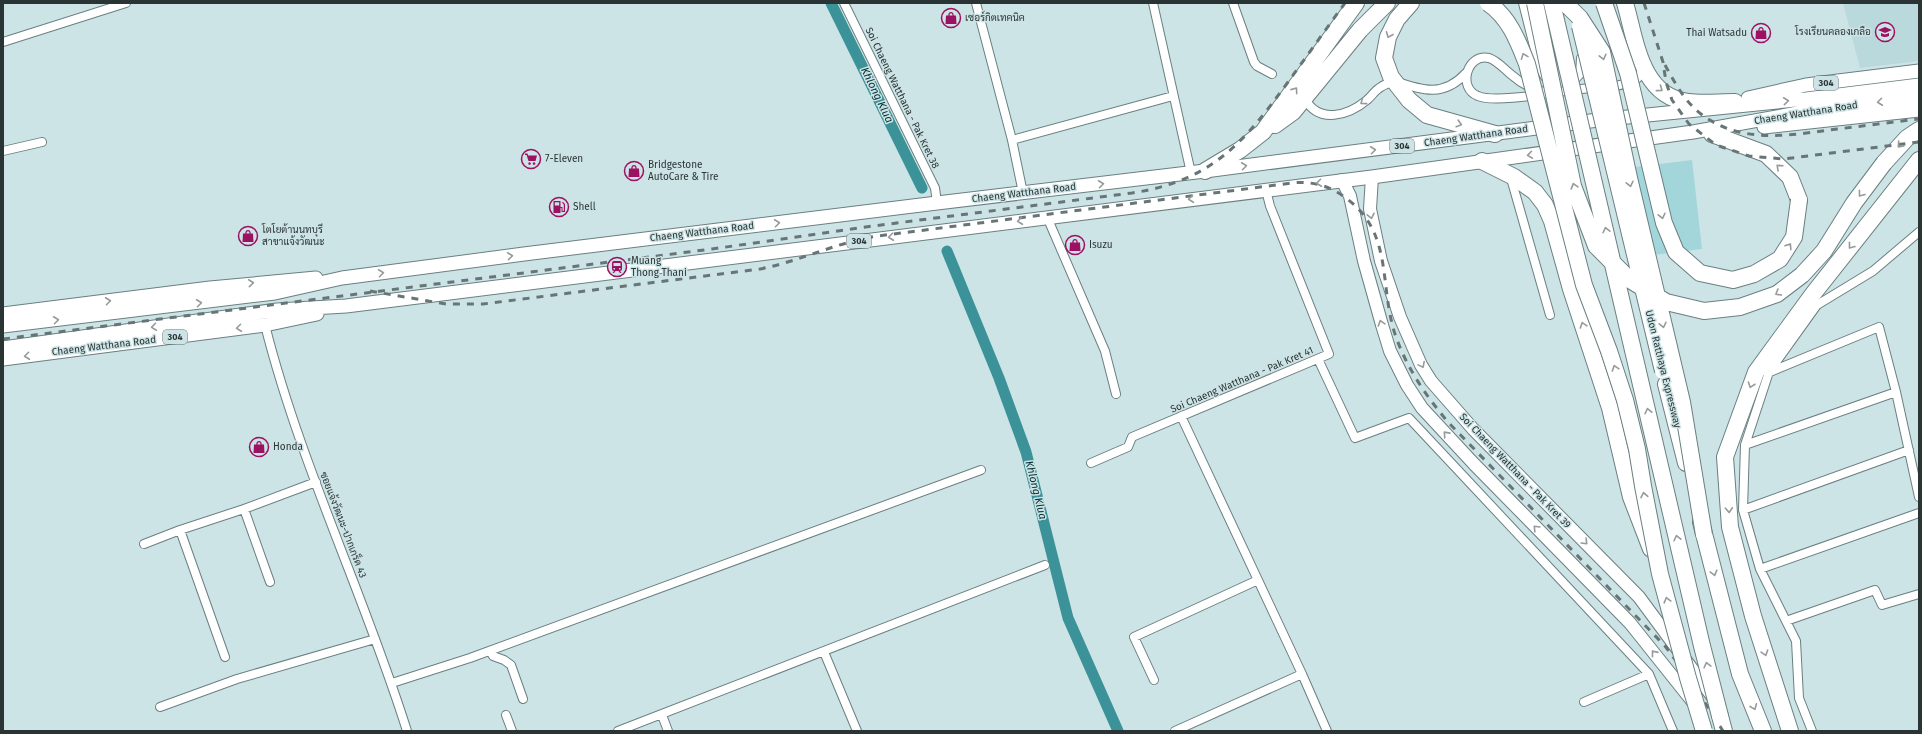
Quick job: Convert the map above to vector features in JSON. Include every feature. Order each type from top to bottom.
[{"type":"highway","points":[[1263,132],[1356,3]]},
{"type":"highway","points":[[1198,172],[1240,150],[1263,132],[1281,122],[1305,99],[1360,30],[1387,3]]},
{"type":"highway","points":[[1411,3],[1397,19],[1388,37],[1384,58],[1391,77],[1409,100],[1427,115],[1495,134]]},
{"type":"highway","points":[[1488,3],[1498,10],[1516,36],[1527,64],[1584,285],[1609,351],[1625,400],[1637,449],[1660,574],[1704,731]]},
{"type":"highway","points":[[1535,3],[1573,186],[1596,246],[1630,280],[1666,302],[1704,311],[1740,307],[1777,294],[1802,275],[1824,250],[1854,203],[1884,163],[1907,138],[1919,130]]},
{"type":"highway","points":[[1552,3],[1702,646],[1724,731]]},
{"type":"highway","points":[[1565,3],[1580,18],[1602,52],[1629,178],[1682,402],[1704,535]]},
{"type":"highway","name":"Udon Ratthaya Expressway","points":[[1575,3],[1666,384],[1704,535],[1740,674],[1763,731]]},
{"type":"highway","points":[[1604,3],[1628,73],[1664,223],[1676,252],[1700,273],[1733,280],[1754,274],[1780,259],[1794,237],[1799,200],[1790,177],[1766,154],[1712,134]]},
{"type":"highway","points":[[1626,3],[1643,67],[1652,82],[1675,98],[1687,102],[1734,102]]},
{"type":"highway","points":[[1790,731],[1753,616],[1730,527],[1726,457],[1756,372],[1813,294],[1919,160]]},
{"type":"highway","points":[[1482,161],[1509,174],[1535,192],[1545,205],[1552,221],[1571,289],[1610,408],[1631,497],[1660,574]]},
{"type":"main road","name":"Chaeng Watthana Road","points":[[1706,109],[1806,85],[1919,71]]},
{"type":"main road","name":"Chaeng Watthana Road","points":[[3,326],[275,294],[342,278],[937,203],[1198,172],[1598,120],[1919,85]]},
{"type":"main road","name":"Chaeng Watthana Road","points":[[4,351],[277,310],[346,306],[1372,177],[1693,132],[1809,111],[1919,98]]},
{"type":"main road","name":"Chaeng Watthana Road","points":[[1693,132],[1712,134],[1919,110]]},
{"type":"main road","name":"Soi Chaeng Watthana - Pak Kret 39","points":[[1372,177],[1370,209],[1381,261],[1400,317],[1431,382],[1448,402],[1639,597],[1715,698],[1731,731]]},
{"type":"main road","points":[[1342,180],[1350,196],[1364,261],[1382,325],[1394,359],[1407,385],[1422,408],[1474,464],[1630,623],[1705,716],[1712,731]]},
{"type":"main road","name":"Chaeng Watthana Road","points":[[3,314],[254,283],[308,278],[342,278]]},
{"type":"main road","name":"Chaeng Watthana Road","points":[[4,351],[265,325],[346,306]]},
{"type":"main road","points":[[1394,359],[1414,349]]},
{"type":"street","points":[[3,42],[126,3]]},
{"type":"street","name":"Soi Chaeng Watthana - Pak Kret 38","points":[[844,3],[934,188],[937,203]]},
{"type":"street","points":[[976,3],[1012,140],[1023,193]]},
{"type":"street","points":[[1153,3],[1173,96],[1198,172]]},
{"type":"street","points":[[1233,3],[1256,66],[1272,74]]},
{"type":"street","points":[[1523,3],[1539,66],[1550,84],[1563,87],[1572,84],[1583,76]]},
{"type":"street","points":[[1569,3],[1581,58],[1583,76],[1580,89]]},
{"type":"street","points":[[1305,99],[1310,107],[1318,113],[1333,115],[1353,110],[1381,87],[1395,81],[1429,90],[1446,89],[1458,82],[1471,65],[1478,59],[1487,58],[1495,61],[1524,85],[1548,93]]},
{"type":"street","points":[[1466,73],[1465,82],[1469,90],[1478,96],[1490,98],[1548,93],[1633,81],[1641,75],[1643,67]]},
{"type":"street","points":[[1583,76],[1589,88],[1598,120]]},
{"type":"street","points":[[1012,140],[1173,96]]},
{"type":"street","points":[[3,151],[42,142]]},
{"type":"street","points":[[1509,174],[1550,315]]},
{"type":"street","name":"Soi Chaeng Watthana - Pak Kret 41","points":[[1091,463],[1128,447],[1132,437],[1330,354],[1270,206],[1266,190]]},
{"type":"street","points":[[1047,218],[1105,351],[1116,394]]},
{"type":"street","points":[[1812,731],[1799,698],[1796,641],[1760,569],[1743,510],[1745,445],[1769,372],[1817,305],[1873,271],[1919,232]]},
{"type":"street","name":"ซอยแจ้งวัฒนะ-ปากเกร็ด 43","points":[[265,325],[287,400],[316,482],[392,683],[407,731]]},
{"type":"street","points":[[1769,372],[1879,327],[1896,392],[1919,497]]},
{"type":"street","points":[[1318,359],[1355,438],[1409,418],[1649,674],[1670,730]]},
{"type":"street","points":[[1745,445],[1896,392]]},
{"type":"street","points":[[1181,416],[1302,674],[1327,731]]},
{"type":"street","points":[[1743,510],[1909,450]]},
{"type":"street","points":[[392,683],[490,651],[981,470]]},
{"type":"street","points":[[144,544],[316,482]]},
{"type":"street","points":[[244,509],[270,582]]},
{"type":"street","points":[[1760,569],[1919,513]]},
{"type":"street","points":[[180,530],[225,657]]},
{"type":"street","points":[[618,731],[1046,565]]},
{"type":"street","points":[[1154,680],[1134,637],[1258,580]]},
{"type":"street","points":[[1786,621],[1875,590],[1882,605],[1919,594]]},
{"type":"street","points":[[160,707],[237,679],[375,639]]},
{"type":"street","points":[[490,651],[493,656],[504,660],[511,665],[523,699]]},
{"type":"street","points":[[824,652],[857,731]]},
{"type":"street","points":[[1175,731],[1302,674]]},
{"type":"street","points":[[1584,702],[1649,674]]},
{"type":"street","points":[[506,715],[512,731]]},
{"type":"street","points":[[662,715],[668,731]]},
{"type":"shaded area","name":"โรงเรียนคลองเกลือ","points":[[1843,3],[1919,3],[1919,61],[1860,68]]},
{"type":"shaded area","points":[[1692,160],[1702,249],[1630,258],[1619,169]]},
{"type":"waterway","name":"Khlong Klua","points":[[831,3],[922,188]]},
{"type":"waterway","name":"Khlong Klua","points":[[947,251],[999,378],[1026,452],[1068,618],[1118,731]]},
{"type":"railway","points":[[3,339],[712,249],[873,226],[1132,193],[1160,187],[1183,179],[1204,169],[1223,156],[1240,141],[1272,104],[1345,3]]},
{"type":"railway","points":[[1644,3],[1663,62],[1666,82],[1672,100],[1689,124],[1716,145],[1749,156],[1784,159],[1919,142]]},
{"type":"railway","points":[[1665,65],[1685,98],[1701,114],[1716,124],[1749,134],[1802,134],[1919,119]]},
{"type":"railway","points":[[370,291],[446,304],[483,304],[760,269],[775,266],[848,243],[878,236],[1292,183],[1312,183],[1319,185],[1331,189],[1343,196],[1359,210],[1371,226],[1378,243],[1382,260],[1387,298],[1396,337],[1411,371],[1432,402],[1448,422],[1665,646],[1693,684],[1723,731]]},
{"type":"place","name":"เซอร์กิตเทคนิค","points":[[951,18]]},
{"type":"place","name":"โรงเรียนคลองเกลือ","points":[[1885,32]]},
{"type":"place","name":"Thai Watsadu","points":[[1761,33]]},
{"type":"place","name":"7-Eleven","points":[[531,159]]},
{"type":"place","name":"Bridgestone AutoCare & Tire","points":[[634,171]]},
{"type":"place","name":"Shell","points":[[559,207]]},
{"type":"place","name":"โตโยต้านนทบุรี สาขาแจ้งวัฒนะ","points":[[248,236]]},
{"type":"place","name":"Isuzu","points":[[1075,245]]},
{"type":"place","name":"Muang Thong Thani","points":[[617,267]]},
{"type":"place","name":"Honda","points":[[259,447]]}]
